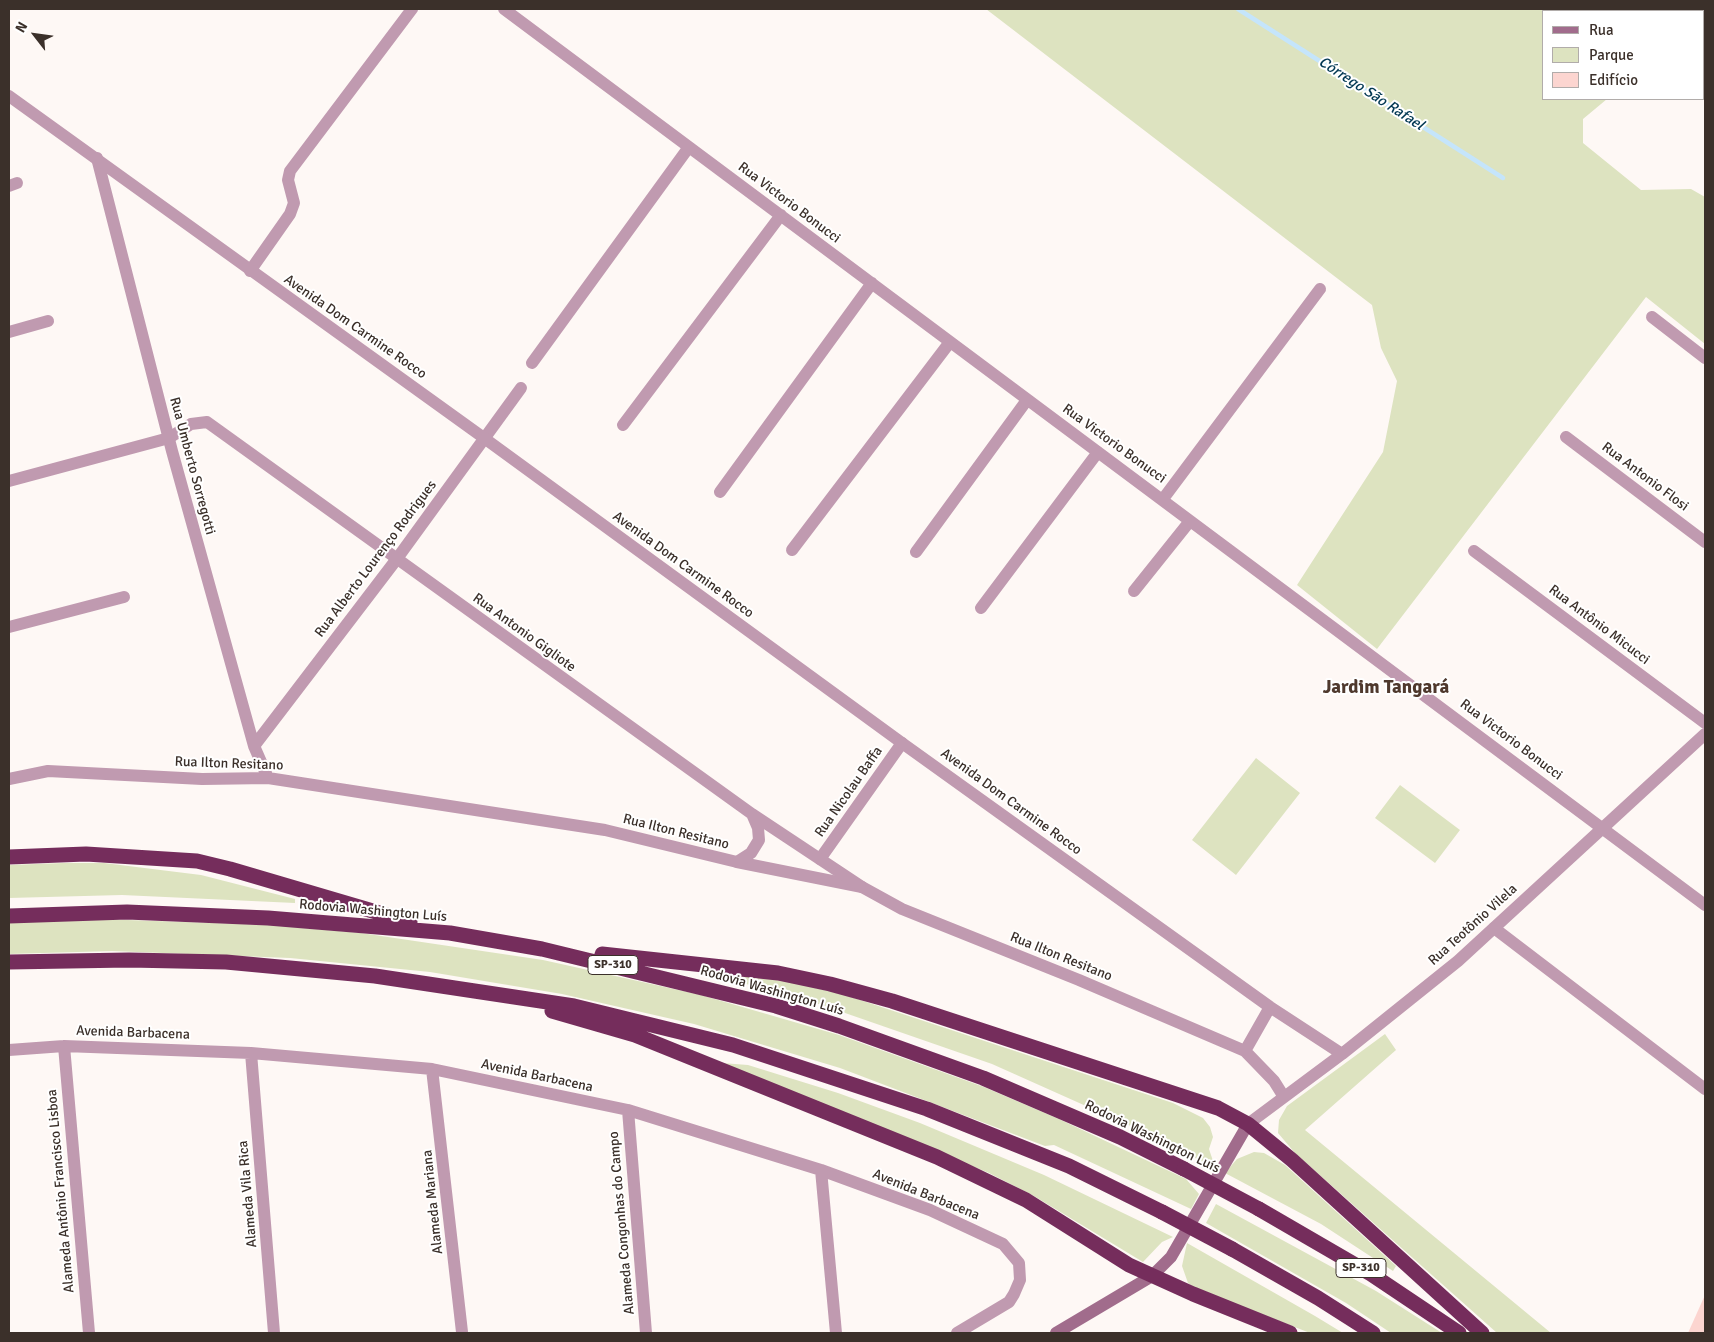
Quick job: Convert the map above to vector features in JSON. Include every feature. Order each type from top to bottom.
[{"type":"highway","points":[[9,857],[86,854],[197,861],[230,868],[450,933]]},
{"type":"highway","name":"Rodovia Washington Luís","points":[[9,916],[127,912],[193,914],[450,933],[542,949],[776,1006],[839,1026],[992,1082],[1120,1137],[1259,1209],[1371,1274],[1459,1333]]},
{"type":"highway","points":[[542,949],[778,973],[830,984],[901,1004],[1218,1108],[1248,1124],[1292,1160],[1482,1333]]},
{"type":"highway","points":[[9,962],[129,960],[226,962],[375,976],[574,1006],[654,1024],[733,1045],[820,1072],[1001,1137],[1069,1166],[1232,1249],[1318,1298],[1373,1333]]},
{"type":"highway","points":[[496,995],[635,1035],[937,1157],[1026,1200],[1129,1265],[1290,1333]]},
{"type":"main road","points":[[1056,1333],[1152,1276],[1171,1257],[1248,1124]]},
{"type":"street","points":[[250,271],[290,214],[294,203],[288,180],[290,172],[412,9]]},
{"type":"street","name":"Rua Victorio Bonucci","points":[[504,9],[1602,826],[1705,905]]},
{"type":"street","name":"Avenida Dom Carmine Rocco","points":[[9,96],[484,438],[902,743],[1270,1007],[1342,1054]]},
{"type":"street","points":[[532,363],[689,147]]},
{"type":"street","name":"Rua Umberto Sorregotti","points":[[97,158],[169,438],[254,746],[268,778]]},
{"type":"street","points":[[624,425],[781,215]]},
{"type":"street","points":[[720,492],[872,284]]},
{"type":"street","points":[[1163,499],[1320,289]]},
{"type":"street","points":[[1652,317],[1705,358]]},
{"type":"street","points":[[9,332],[48,321]]},
{"type":"street","points":[[792,550],[950,342]]},
{"type":"street","name":"Rua Alberto Lourenço Rodrigues","points":[[254,746],[396,560],[521,388]]},
{"type":"street","points":[[916,552],[1027,400]]},
{"type":"street","name":"Rua Antonio Gigliote","points":[[9,481],[169,438],[191,424],[208,422],[396,560],[752,814],[862,887]]},
{"type":"street","name":"Rua Antonio Flosi","points":[[1566,437],[1705,542]]},
{"type":"street","points":[[981,608],[1098,452]]},
{"type":"street","points":[[1134,590],[1190,520]]},
{"type":"street","name":"Rua Antônio Micucci","points":[[1474,551],[1705,724]]},
{"type":"street","points":[[9,627],[124,597]]},
{"type":"street","name":"Rua Teotônio Vilela","points":[[1248,1124],[1342,1054],[1458,961],[1602,826],[1705,734]]},
{"type":"street","name":"Rua Nicolau Baffa","points":[[820,859],[902,743]]},
{"type":"street","name":"Rua Ilton Resitano","points":[[9,779],[48,771],[202,779],[268,778],[605,830],[737,862],[862,887],[902,909],[1079,980],[1245,1051],[1274,1080],[1284,1097]]},
{"type":"street","points":[[737,862],[751,853],[760,840],[758,828],[752,814]]},
{"type":"street","points":[[1494,928],[1705,1090]]},
{"type":"street","points":[[1245,1051],[1270,1007]]},
{"type":"street","name":"Avenida Barbacena","points":[[9,1050],[64,1046],[251,1053],[432,1069],[628,1110],[821,1170],[930,1210],[992,1237],[1014,1254],[1019,1263],[1021,1272],[1017,1288],[1009,1302],[957,1333]]},
{"type":"street","name":"Alameda Antônio Francisco Lisboa","points":[[64,1046],[89,1333]]},
{"type":"street","name":"Alameda Vila Rica","points":[[251,1053],[274,1333]]},
{"type":"street","name":"Alameda Mariana","points":[[432,1069],[464,1333]]},
{"type":"street","name":"Alameda Congonhas do Campo","points":[[628,1110],[646,1333]]},
{"type":"street","points":[[821,1170],[836,1333]]},
{"type":"green space","points":[[986,9],[1705,9],[1705,100],[1704,10],[1542,10],[1542,100],[1606,100],[1583,119],[1583,143],[1641,190],[1691,189],[1705,197],[1705,344],[1646,297],[1377,649],[1297,585],[1383,452],[1397,381],[1381,348],[1372,305]]},
{"type":"green space","points":[[1256,758],[1300,793],[1236,875],[1192,840]]},
{"type":"green space","points":[[1400,785],[1460,830],[1435,863],[1375,818]]},
{"type":"green space","points":[[104,863],[201,875],[295,899],[295,903],[122,895],[9,898],[9,865]]},
{"type":"green space","points":[[99,919],[271,925],[361,933],[543,960],[701,995],[839,1035],[984,1087],[1059,1119],[1186,1179],[1199,1194],[1191,1209],[1054,1145],[1045,1146],[840,1068],[694,1024],[562,994],[430,972],[290,958],[112,951],[9,954],[9,923]]},
{"type":"green space","points":[[710,970],[769,977],[845,995],[1173,1103],[1203,1118],[1210,1127],[1213,1137],[1209,1149],[1213,1161],[1210,1166],[1162,1140],[992,1064],[822,1005],[710,974]]},
{"type":"green space","points":[[1385,1034],[1396,1050],[1305,1130],[1551,1333],[1497,1333],[1295,1153],[1278,1133],[1279,1120],[1287,1106]]},
{"type":"green space","points":[[722,1063],[748,1065],[838,1093],[920,1123],[1044,1175],[1173,1237],[1162,1242],[1143,1262],[1034,1196],[989,1173]]},
{"type":"green space","points":[[1254,1152],[1264,1153],[1285,1165],[1396,1266],[1393,1271],[1321,1224],[1225,1173],[1237,1159]]},
{"type":"green space","points":[[1216,1204],[1376,1291],[1442,1333],[1391,1333],[1346,1303],[1206,1223]]},
{"type":"green space","points":[[1187,1243],[1343,1333],[1310,1333],[1195,1288],[1188,1283],[1182,1266]]},
{"type":"building","points":[[1705,1295],[1705,1333],[1688,1333]]},
{"type":"waterway","name":"Córrego São Rafael","points":[[1238,9],[1503,178]]},
{"type":"district","name":"Jardim Tangará","points":[[1386,688]]}]
